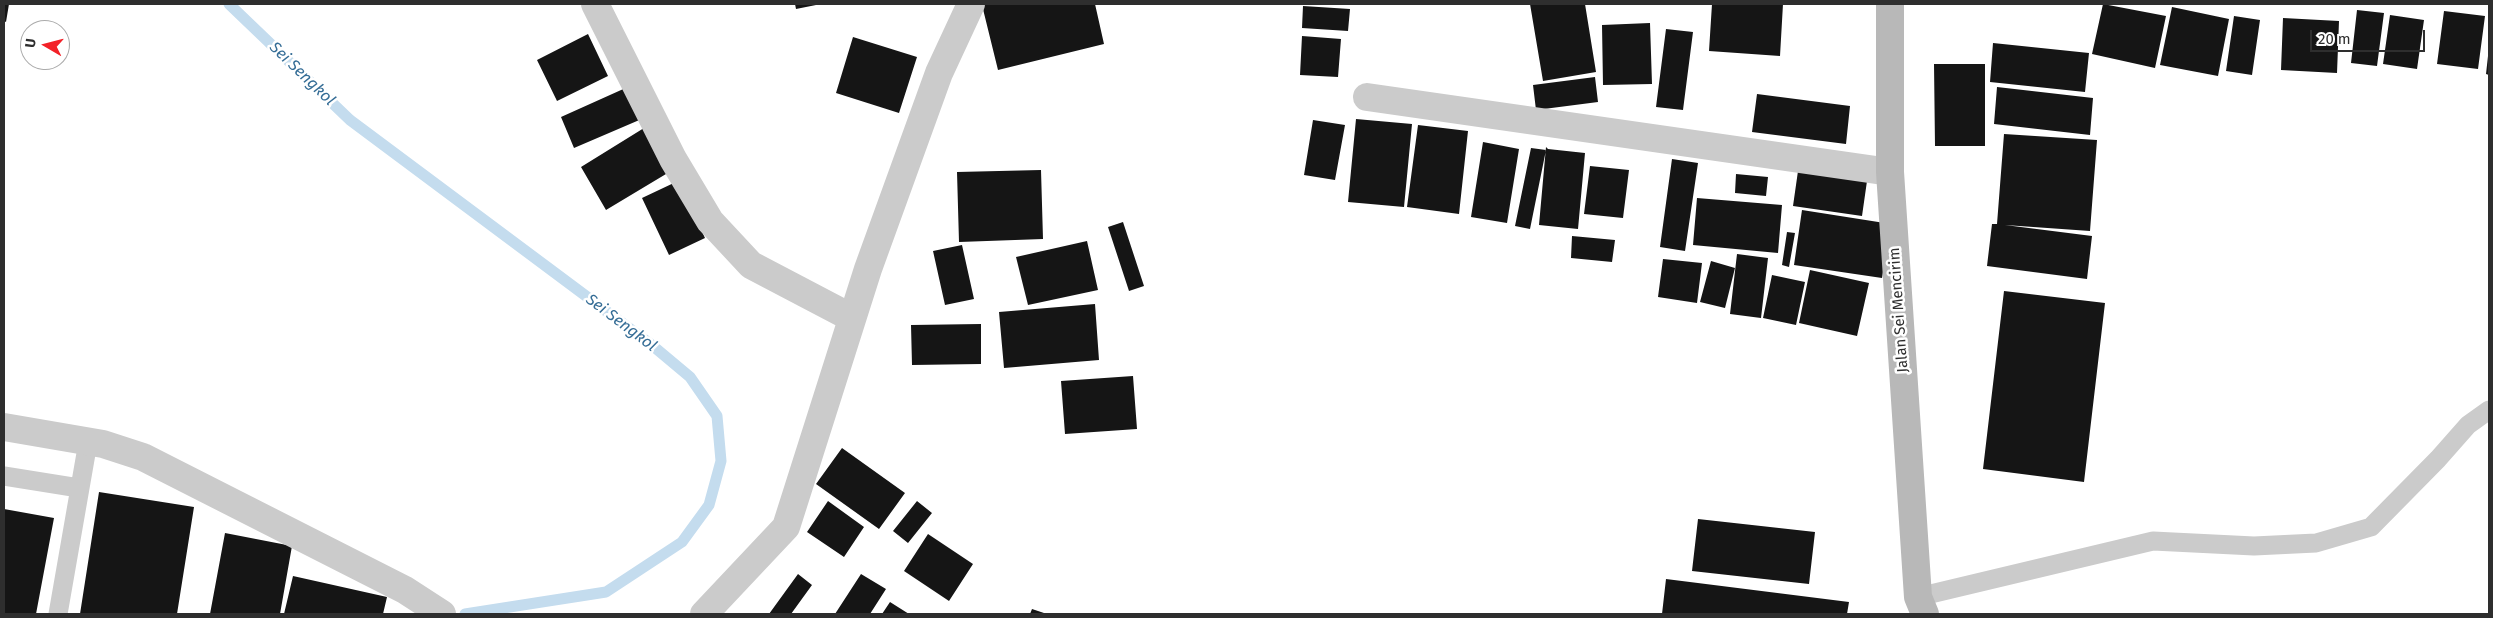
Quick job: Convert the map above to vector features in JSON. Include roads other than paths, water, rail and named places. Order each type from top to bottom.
[{"type":"street","points":[[595,4],[673,160],[710,222],[751,265],[852,318]]},
{"type":"street","points":[[704,614],[786,527],[868,269],[939,73],[972,4]]},
{"type":"street","name":"Jalan Sei Mencirim","points":[[1890,4],[1890,172],[1922,606]]},
{"type":"street","points":[[1367,97],[1890,172]]},
{"type":"street","points":[[4,427],[103,444],[143,457],[405,590],[442,614]]},
{"type":"lane","points":[[1922,606],[2153,541],[2254,546],[2316,543],[2370,526],[2438,459],[2468,425],[2489,410]]},
{"type":"lane","points":[[58,614],[88,442]]},
{"type":"lane","points":[[4,476],[79,488]]},
{"type":"waterway","name":"Sei Sengkol","points":[[229,4],[350,120],[653,346],[690,377],[717,416],[721,461],[709,505],[682,542],[606,592],[465,614]]}]
